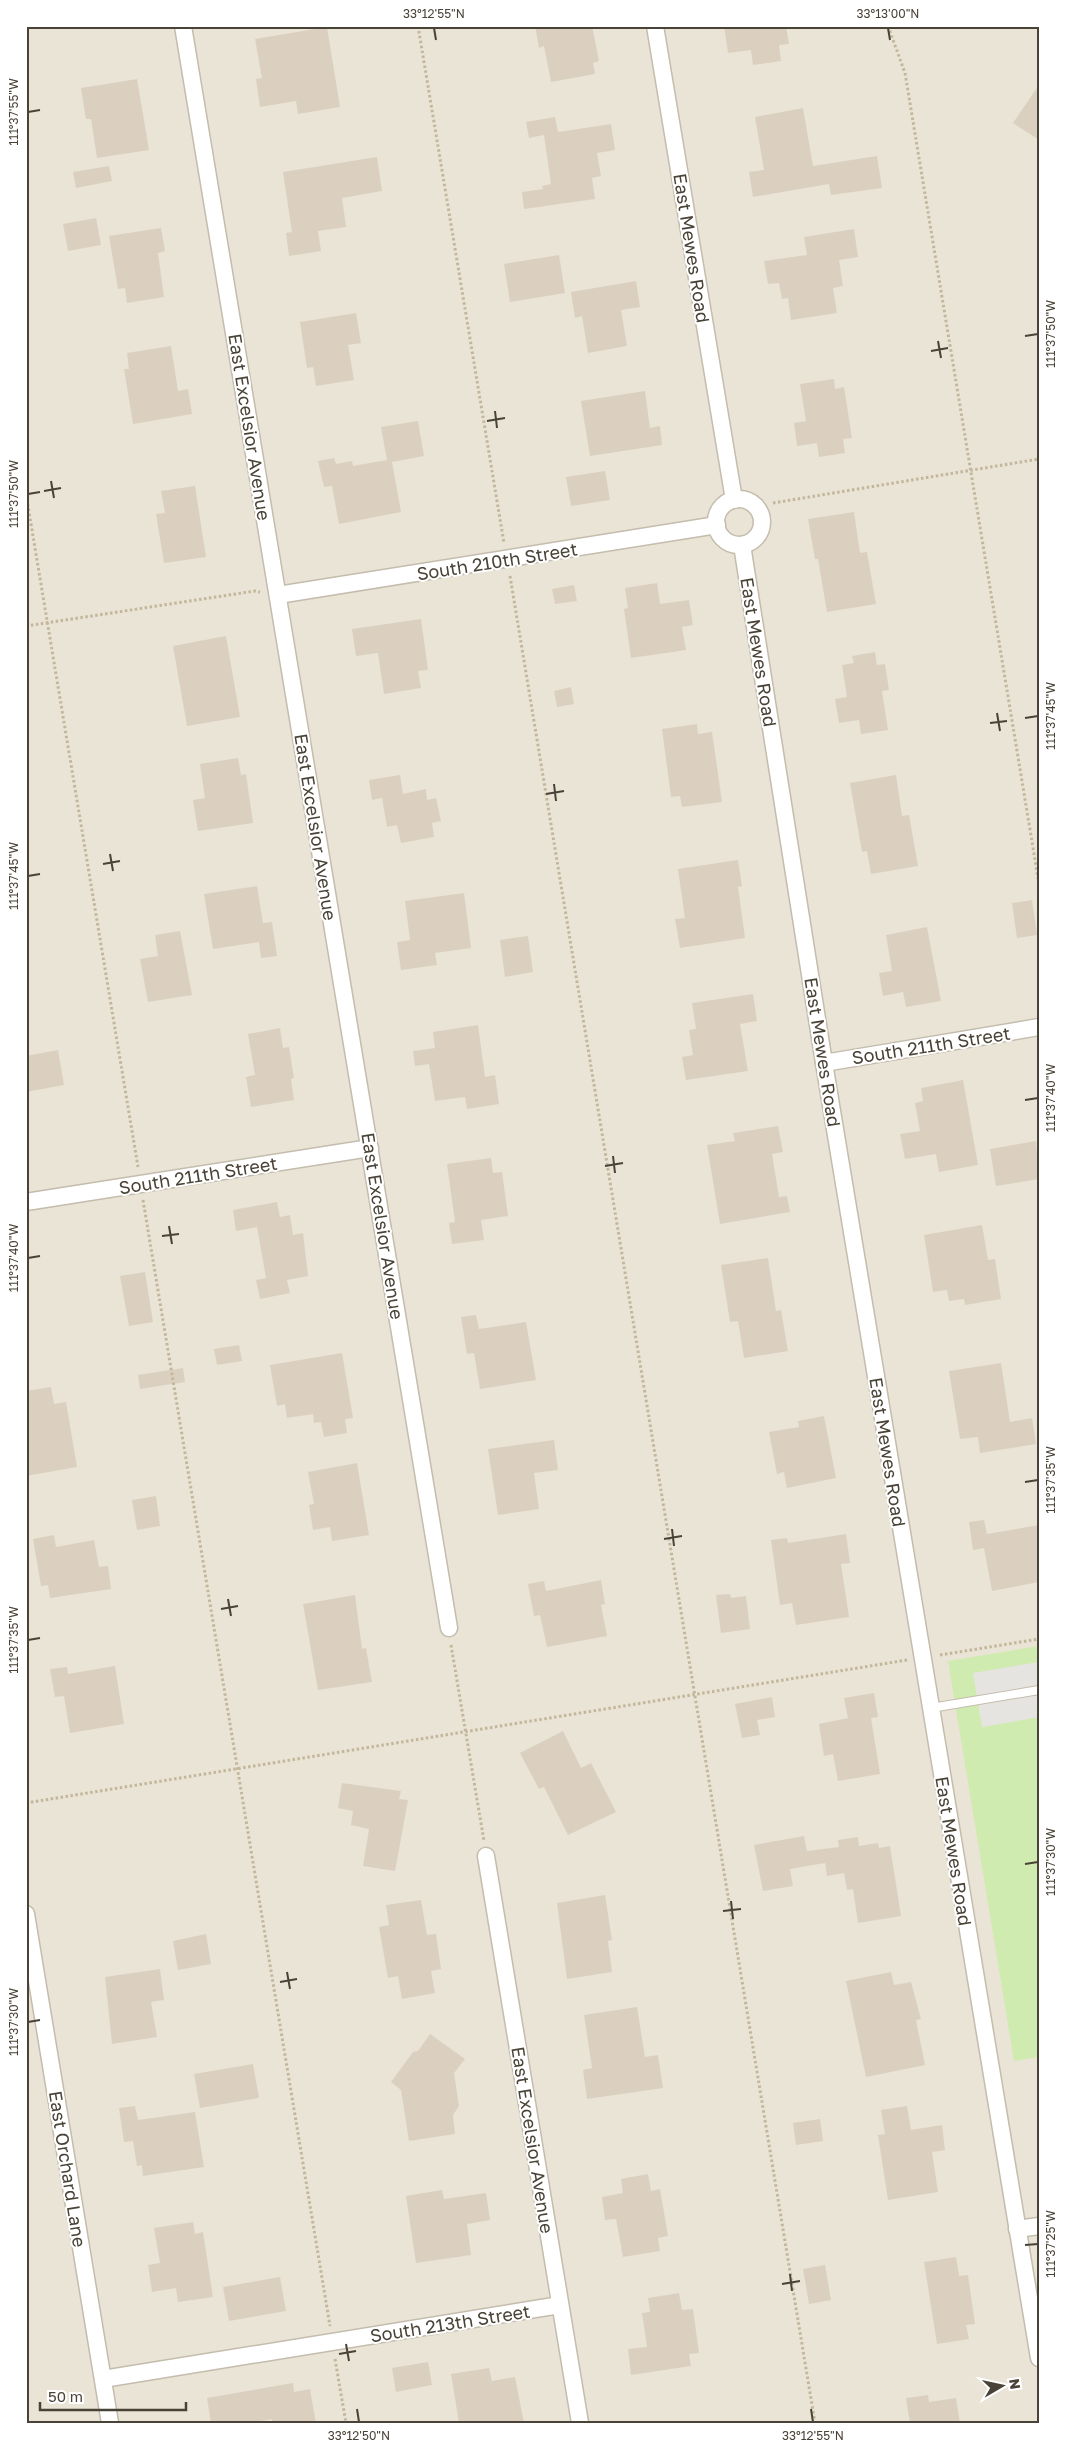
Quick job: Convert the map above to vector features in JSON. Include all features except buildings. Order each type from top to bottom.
[{"type":"street","name":"East Excelsior Avenue","points":[[183,26],[449,1628]]},
{"type":"street","name":"East Mewes Road","points":[[656,26],[734,500]]},
{"type":"street","points":[[741,499],[755,505],[762,518],[762,525],[755,538],[742,545],[725,540],[717,525],[718,512],[728,502],[734,500],[741,499]]},
{"type":"street","name":"South 210th Street","points":[[278,595],[717,525]]},
{"type":"street","name":"East Mewes Road","points":[[742,545],[824,1063],[1039,2358]]},
{"type":"street","name":"South 211th Street","points":[[824,1063],[1039,1027]]},
{"type":"street","name":"South 211th Street","points":[[26,1202],[370,1148]]},
{"type":"street","name":"East Excelsior Avenue","points":[[486,1856],[580,2423]]},
{"type":"street","name":"East Orchard Lane","points":[[26,1914],[110,2423]]},
{"type":"street","points":[[1017,2229],[1039,2226]]},
{"type":"street","name":"South 213th Street","points":[[103,2379],[560,2305]]},
{"type":"lane","points":[[931,1708],[1039,1690]]},
{"type":"path","points":[[418,26],[815,2423]]},
{"type":"path","points":[[888,26],[905,73],[1039,884]]},
{"type":"path","points":[[773,503],[1039,459]]},
{"type":"path","points":[[26,494],[346,2423]]},
{"type":"path","points":[[26,626],[255,591],[278,595]]},
{"type":"path","points":[[449,1628],[486,1856]]},
{"type":"path","points":[[26,1803],[1039,1639]]},
{"type":"shaded area","points":[[26,26],[1039,26],[1039,2423],[26,2423]]},
{"type":"shaded area","points":[[1039,1662],[1039,1717],[982,1727],[973,1673]]},
{"type":"green space","points":[[1039,1646],[1039,2057],[1014,2061],[948,1661]]}]
